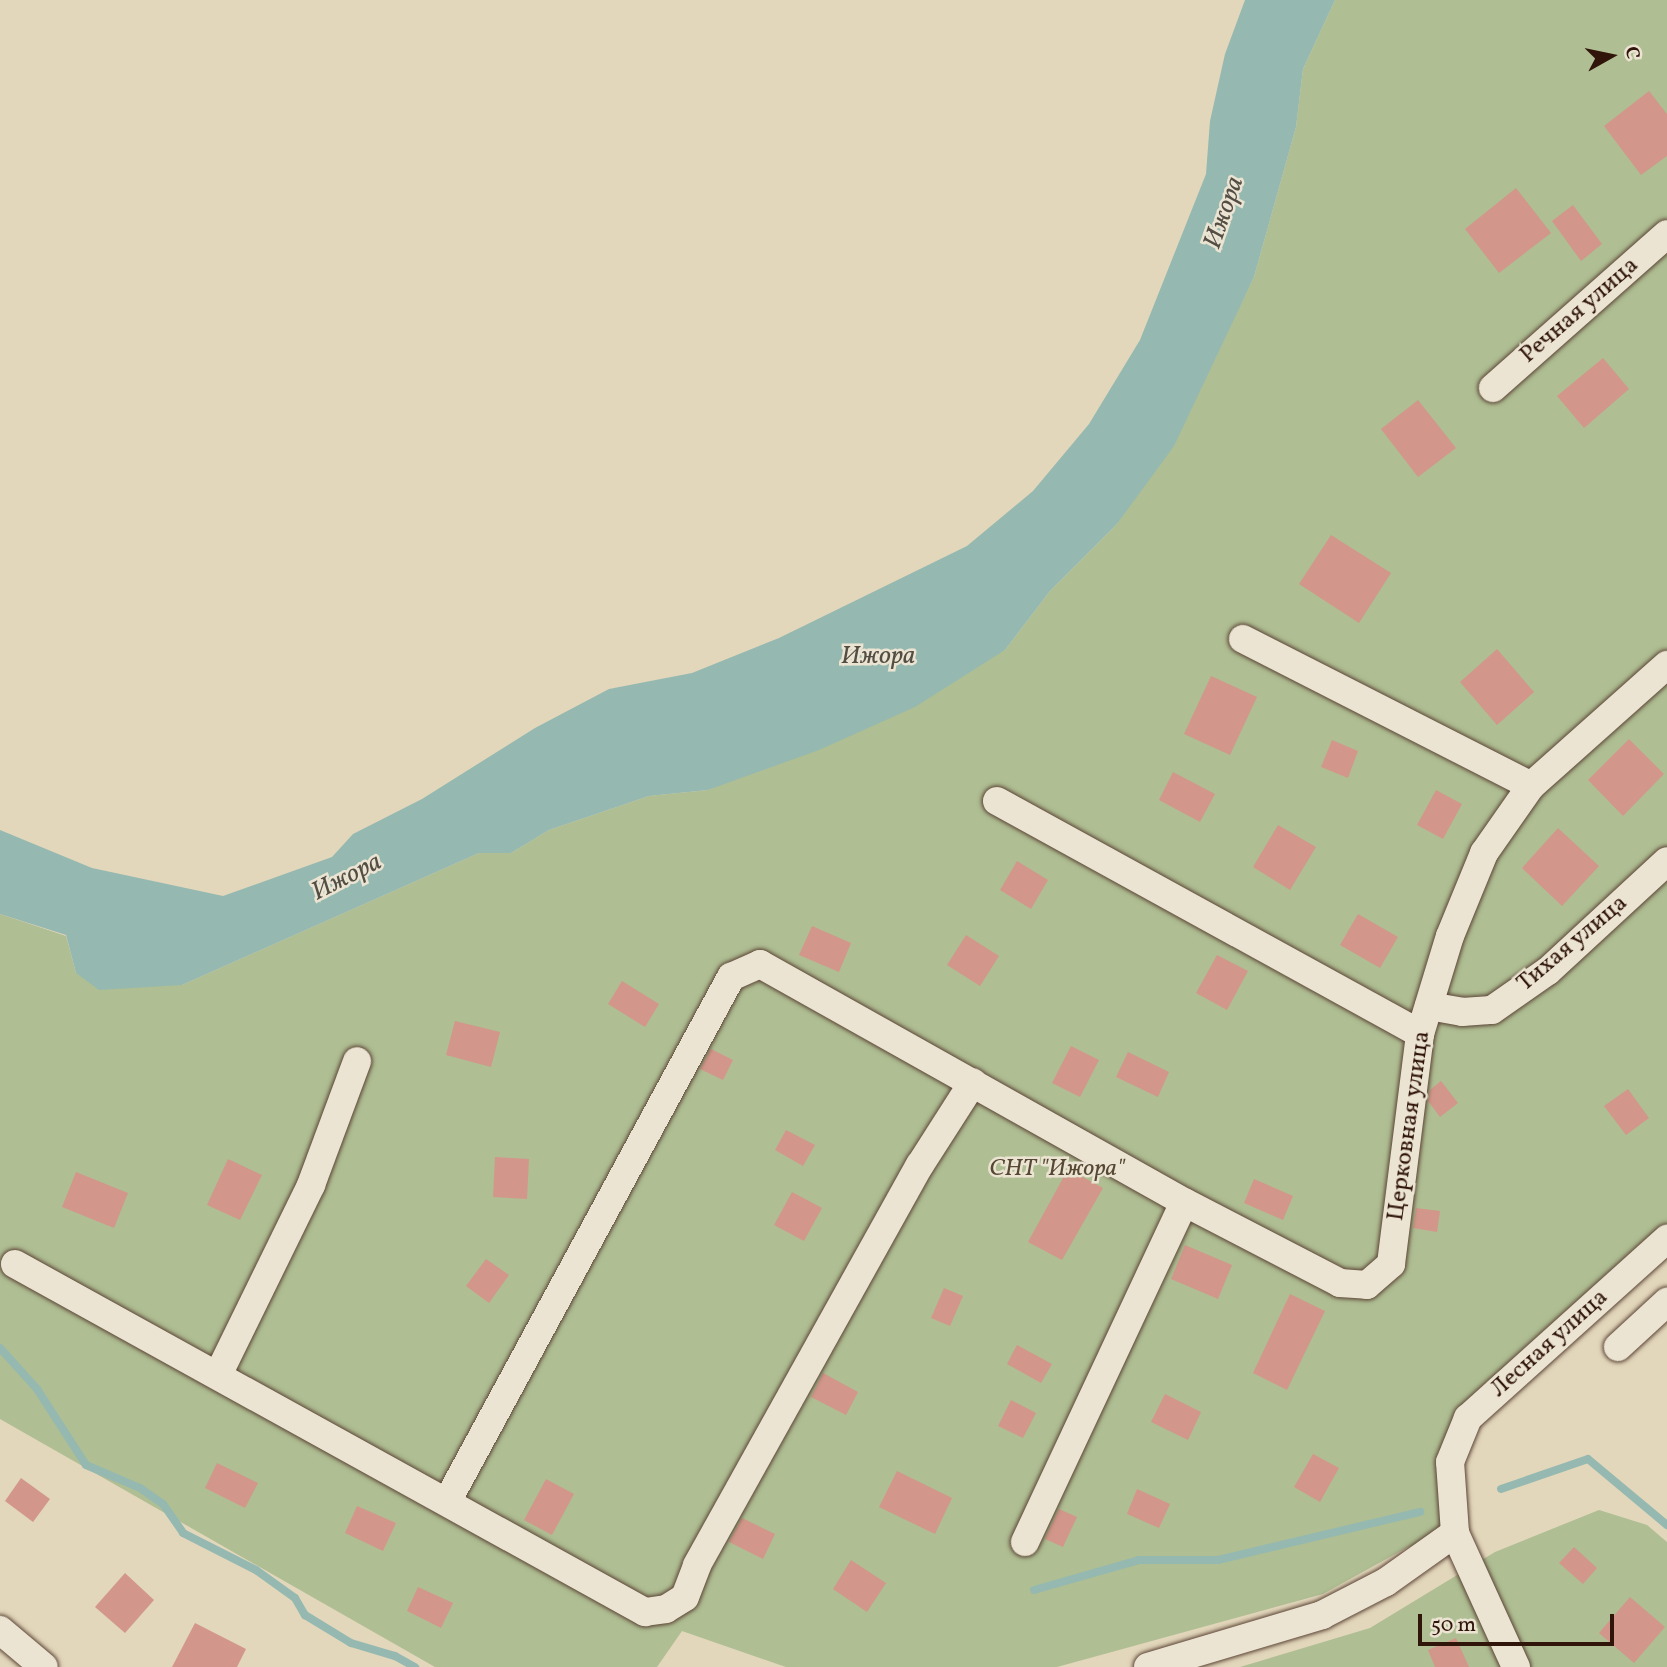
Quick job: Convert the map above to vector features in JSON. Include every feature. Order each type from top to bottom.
[{"type":"street","name":"Речная улица","points":[[1493,388],[1667,234]]},
{"type":"street","points":[[1244,639],[1531,786]]},
{"type":"street","name":"Церковная улица","points":[[1184,1202],[1340,1283],[1367,1285],[1391,1264],[1420,1034],[1450,936],[1484,853],[1531,786],[1667,665]]},
{"type":"street","points":[[997,801],[1420,1034]]},
{"type":"street","name":"Тихая улица","points":[[1429,1006],[1462,1012],[1492,1010],[1548,971],[1667,861]]},
{"type":"street","points":[[448,1500],[731,977],[760,964],[1184,1202],[1025,1542]]},
{"type":"street","points":[[218,1374],[311,1185],[357,1061]]},
{"type":"street","points":[[15,1264],[448,1500],[645,1612],[666,1609],[685,1597],[697,1565],[906,1189],[973,1082]]},
{"type":"street","name":"Лесная улица","points":[[1455,1533],[1450,1462],[1468,1418],[1667,1239]]},
{"type":"street","points":[[1618,1347],[1667,1302]]},
{"type":"street","points":[[1148,1667],[1322,1615],[1386,1583],[1455,1533],[1516,1667]]},
{"type":"street","points":[[0,1630],[44,1667]]},
{"type":"green space","name":"СНТ \"Ижора\"","points":[[1335,0],[1667,0],[1667,1239],[1468,1418],[1455,1533],[1408,1547],[1323,1594],[1057,1667],[786,1667],[682,1631],[657,1667],[435,1667],[0,1419],[0,914],[66,936],[76,973],[182,985],[479,853],[511,853],[549,830],[649,796],[708,790],[1005,650],[1050,591],[1117,524],[1218,350],[1254,277],[1296,127],[1303,69]]},
{"type":"green space","points":[[1599,1510],[1647,1525],[1667,1542],[1667,1667],[1240,1667],[1370,1628],[1495,1552]]},
{"type":"water","name":"Ижора","points":[[1245,0],[1335,0],[1303,69],[1296,127],[1254,277],[1174,446],[1117,524],[1050,591],[1005,650],[915,707],[819,750],[708,790],[649,796],[549,830],[511,853],[479,853],[182,985],[99,990],[76,973],[66,935],[0,914],[0,830],[92,868],[223,896],[332,857],[353,834],[422,799],[535,728],[609,689],[692,673],[779,638],[967,546],[1033,491],[1089,424],[1140,340],[1206,174],[1210,121],[1225,54]]},
{"type":"building","points":[[1649,91],[1667,114],[1667,156],[1641,175],[1604,126]]},
{"type":"building","points":[[1516,188],[1551,233],[1499,273],[1465,229]]},
{"type":"building","points":[[1573,205],[1602,244],[1581,261],[1552,221]]},
{"type":"building","points":[[1603,358],[1629,389],[1584,428],[1557,396]]},
{"type":"building","points":[[1418,400],[1456,448],[1418,477],[1381,429]]},
{"type":"building","points":[[1331,535],[1391,573],[1359,623],[1299,584]]},
{"type":"building","points":[[1497,649],[1534,692],[1497,725],[1460,682]]},
{"type":"building","points":[[1211,676],[1257,697],[1230,755],[1184,734]]},
{"type":"building","points":[[1629,739],[1664,774],[1623,816],[1588,780]]},
{"type":"building","points":[[1332,740],[1358,751],[1348,778],[1321,767]]},
{"type":"building","points":[[1173,772],[1215,794],[1200,822],[1159,800]]},
{"type":"building","points":[[1436,790],[1462,804],[1443,839],[1417,825]]},
{"type":"building","points":[[1278,825],[1316,847],[1290,890],[1253,867]]},
{"type":"building","points":[[1558,828],[1599,866],[1562,906],[1522,868]]},
{"type":"building","points":[[1017,861],[1048,880],[1031,909],[1000,890]]},
{"type":"building","points":[[1358,914],[1398,937],[1380,968],[1340,945]]},
{"type":"building","points":[[812,926],[851,943],[839,972],[799,955]]},
{"type":"building","points":[[966,935],[999,956],[980,986],[947,965]]},
{"type":"building","points":[[1217,955],[1248,971],[1227,1010],[1196,993]]},
{"type":"building","points":[[622,981],[659,1004],[645,1027],[608,1004]]},
{"type":"building","points":[[455,1021],[500,1032],[491,1067],[446,1055]]},
{"type":"building","points":[[1071,1046],[1099,1060],[1080,1097],[1052,1083]]},
{"type":"building","points":[[711,1049],[733,1060],[723,1080],[700,1069]]},
{"type":"building","points":[[1128,1052],[1169,1072],[1158,1097],[1116,1077]]},
{"type":"building","points":[[1441,1081],[1458,1103],[1440,1117],[1428,1101],[1430,1090]]},
{"type":"building","points":[[1628,1089],[1649,1118],[1626,1135],[1604,1106]]},
{"type":"building","points":[[786,1130],[815,1145],[803,1166],[775,1150]]},
{"type":"building","points":[[495,1157],[529,1159],[527,1199],[493,1197]]},
{"type":"building","points":[[228,1159],[262,1175],[240,1220],[207,1205]]},
{"type":"building","points":[[1068,1169],[1103,1188],[1062,1260],[1028,1242]]},
{"type":"building","points":[[76,1172],[128,1193],[114,1228],[62,1207]]},
{"type":"building","points":[[1254,1179],[1293,1196],[1283,1220],[1244,1203]]},
{"type":"building","points":[[792,1192],[822,1208],[804,1241],[774,1225]]},
{"type":"building","points":[[1416,1208],[1440,1211],[1437,1232],[1413,1228]]},
{"type":"building","points":[[1185,1245],[1232,1265],[1218,1299],[1171,1279]]},
{"type":"building","points":[[486,1259],[509,1275],[489,1303],[466,1286]]},
{"type":"building","points":[[944,1288],[963,1296],[950,1326],[931,1318]]},
{"type":"building","points":[[1290,1294],[1325,1311],[1287,1390],[1253,1373]]},
{"type":"building","points":[[1017,1345],[1052,1364],[1041,1383],[1007,1364]]},
{"type":"building","points":[[823,1373],[858,1392],[846,1415],[811,1397]]},
{"type":"building","points":[[1165,1394],[1201,1412],[1188,1440],[1151,1422]]},
{"type":"building","points":[[1011,1400],[1036,1413],[1023,1438],[998,1426]]},
{"type":"building","points":[[1313,1454],[1339,1468],[1320,1502],[1294,1487]]},
{"type":"building","points":[[217,1463],[258,1483],[245,1508],[205,1488]]},
{"type":"building","points":[[897,1471],[952,1498],[935,1534],[879,1507]]},
{"type":"building","points":[[21,1478],[50,1499],[33,1522],[5,1501]]},
{"type":"building","points":[[546,1479],[574,1494],[552,1535],[524,1520]]},
{"type":"building","points":[[1137,1489],[1170,1504],[1159,1528],[1127,1514]]},
{"type":"building","points":[[357,1506],[396,1523],[383,1551],[345,1533]]},
{"type":"building","points":[[1059,1509],[1077,1517],[1063,1547],[1045,1539]]},
{"type":"building","points":[[742,1518],[775,1534],[763,1559],[729,1542]]},
{"type":"building","points":[[1574,1547],[1597,1568],[1583,1584],[1559,1563]]},
{"type":"building","points":[[851,1560],[886,1583],[867,1612],[833,1589]]},
{"type":"building","points":[[125,1573],[154,1600],[125,1633],[95,1607]]},
{"type":"building","points":[[418,1587],[453,1603],[441,1628],[407,1611]]},
{"type":"building","points":[[1630,1597],[1665,1627],[1634,1663],[1599,1633]]},
{"type":"building","points":[[195,1623],[246,1649],[237,1667],[172,1667]]},
{"type":"building","points":[[1456,1638],[1469,1667],[1435,1667],[1428,1650]]},
{"type":"waterway","points":[[0,1348],[37,1389],[86,1465],[140,1488],[163,1504],[183,1533],[256,1570],[295,1598],[305,1615],[351,1643],[395,1656],[415,1667]]},
{"type":"waterway","points":[[1501,1489],[1588,1459],[1667,1525]]},
{"type":"waterway","points":[[1034,1590],[1139,1560],[1218,1560],[1420,1512]]}]
